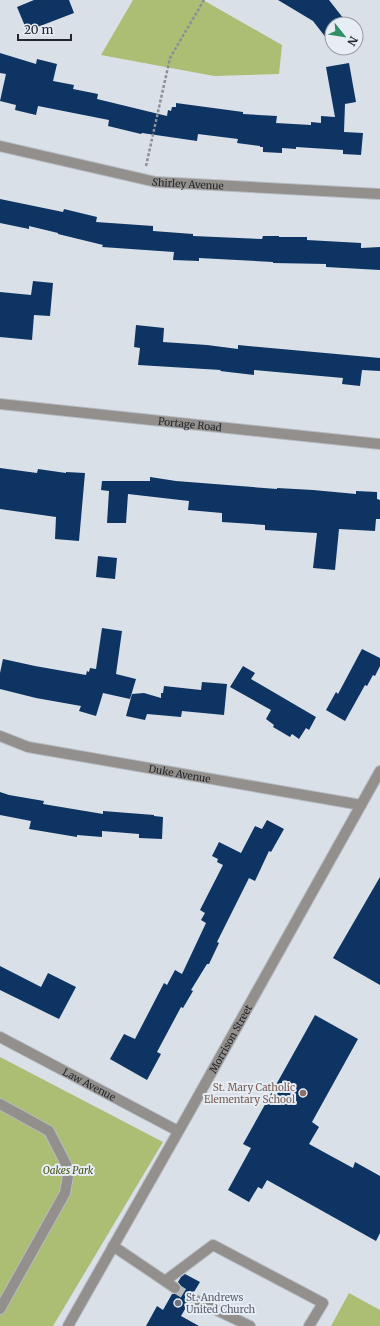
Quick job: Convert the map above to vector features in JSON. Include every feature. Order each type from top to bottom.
[{"type":"street","name":"Shirley Avenue","points":[[0,146],[156,182],[380,194]]},
{"type":"street","name":"Portage Road","points":[[0,404],[380,444]]},
{"type":"street","name":"Duke Avenue","points":[[0,736],[28,747],[361,806]]},
{"type":"street","name":"Morrison Street","points":[[68,1326],[380,771]]},
{"type":"street","name":"Law Avenue","points":[[0,1037],[178,1131]]},
{"type":"street","points":[[0,1104],[48,1131],[69,1170],[65,1193],[0,1309]]},
{"type":"street","points":[[165,1281],[213,1245],[322,1303],[309,1326]]},
{"type":"street","points":[[113,1246],[175,1288]]},
{"type":"street","points":[[191,1298],[250,1326]]},
{"type":"path","points":[[143,179],[170,58],[204,0]]},
{"type":"green space","points":[[133,0],[203,0],[282,45],[279,74],[214,76],[101,55]]},
{"type":"green space","name":"Oakes Park","points":[[0,1057],[163,1142],[53,1326],[0,1326]]},
{"type":"green space","points":[[349,1293],[380,1310],[380,1326],[331,1326]]},
{"type":"building","points":[[34,0],[69,0],[74,13],[27,31],[17,7]]},
{"type":"building","points":[[278,0],[329,0],[342,16],[324,16],[324,35],[313,21]]},
{"type":"building","points":[[0,53],[36,64],[37,59],[57,64],[53,81],[74,85],[73,89],[98,94],[97,99],[167,116],[168,110],[171,111],[172,107],[176,107],[176,103],[243,112],[243,114],[277,116],[276,123],[311,125],[311,122],[321,123],[321,116],[335,117],[326,67],[349,63],[356,102],[345,104],[344,132],[363,133],[361,155],[343,154],[343,150],[296,147],[296,149],[282,148],[282,153],[263,152],[263,147],[237,143],[238,139],[198,134],[197,141],[141,134],[108,126],[109,120],[38,106],[36,115],[15,110],[16,105],[0,101],[6,74],[0,73]]},
{"type":"building","points":[[0,199],[63,212],[64,209],[97,217],[96,222],[153,226],[153,231],[193,234],[193,236],[262,239],[263,236],[307,237],[307,240],[361,243],[361,248],[380,247],[380,270],[326,267],[326,264],[273,263],[199,258],[199,261],[173,260],[174,252],[102,247],[103,245],[29,226],[29,229],[0,223]]},
{"type":"building","points":[[33,281],[53,283],[50,316],[34,315],[32,340],[0,337],[0,292],[31,295]]},
{"type":"building","points":[[136,325],[164,328],[163,342],[238,349],[238,345],[380,358],[380,371],[362,370],[360,386],[342,384],[343,378],[254,370],[254,375],[220,371],[221,370],[138,365],[140,348],[134,347]]},
{"type":"building","points":[[0,468],[37,473],[38,469],[66,473],[85,473],[79,541],[55,539],[56,517],[0,509]]},
{"type":"building","points":[[150,477],[176,481],[277,489],[313,490],[356,494],[356,491],[377,492],[377,499],[380,500],[380,519],[376,519],[375,531],[339,529],[335,570],[313,568],[317,533],[265,530],[265,525],[222,522],[222,513],[188,510],[189,501],[128,494],[126,523],[107,523],[109,491],[101,490],[102,481],[150,481]]},
{"type":"building","points":[[98,556],[117,558],[115,579],[96,577]]},
{"type":"building","points":[[102,628],[122,631],[116,674],[136,679],[130,699],[103,693],[96,716],[79,711],[81,706],[36,698],[0,689],[0,673],[3,659],[86,675],[90,668],[96,669]]},
{"type":"building","points":[[362,649],[380,658],[380,666],[375,676],[373,675],[367,686],[365,685],[345,721],[326,710],[336,692],[338,694]]},
{"type":"building","points":[[243,666],[255,673],[251,679],[316,717],[309,730],[306,728],[299,739],[292,734],[290,737],[273,727],[274,725],[266,719],[271,710],[230,687]]},
{"type":"building","points":[[202,682],[227,684],[224,715],[182,711],[181,717],[147,714],[145,720],[126,716],[132,694],[144,693],[161,698],[161,693],[163,693],[164,686],[201,690]]},
{"type":"building","points":[[0,792],[44,801],[43,804],[103,814],[103,811],[163,817],[162,839],[139,838],[139,834],[102,831],[102,837],[77,835],[77,837],[29,829],[31,821],[0,815]]},
{"type":"building","points":[[267,820],[284,829],[271,852],[269,851],[255,881],[249,878],[217,942],[219,943],[209,964],[207,964],[191,990],[193,991],[183,1008],[181,1007],[157,1052],[161,1054],[147,1080],[110,1059],[124,1034],[135,1039],[164,983],[167,985],[175,970],[182,974],[206,923],[201,920],[205,913],[200,910],[223,865],[217,862],[218,859],[212,856],[219,842],[241,853],[255,826],[262,829]]},
{"type":"building","points":[[380,877],[380,985],[333,958]]},
{"type":"building","points":[[0,966],[41,987],[48,973],[76,987],[59,1019],[0,990]]},
{"type":"building","points":[[315,1015],[358,1039],[312,1122],[319,1127],[309,1144],[353,1168],[355,1162],[380,1176],[380,1233],[376,1241],[267,1180],[262,1189],[258,1187],[249,1202],[228,1190],[251,1148],[243,1144]]},
{"type":"building","name":"St. Andrews United Church","points":[[185,1274],[200,1282],[194,1292],[190,1292],[185,1295],[185,1299],[188,1304],[181,1316],[199,1326],[146,1326],[157,1306],[163,1310],[172,1294],[177,1294],[180,1292],[181,1286],[178,1282]]},
{"type":"tunnel","points":[[175,1288],[191,1298]]},
{"type":"place","name":"St. Mary Catholic Elementary School","points":[[303,1093]]},
{"type":"place","name":"St. Andrews United Church","points":[[178,1303]]}]
